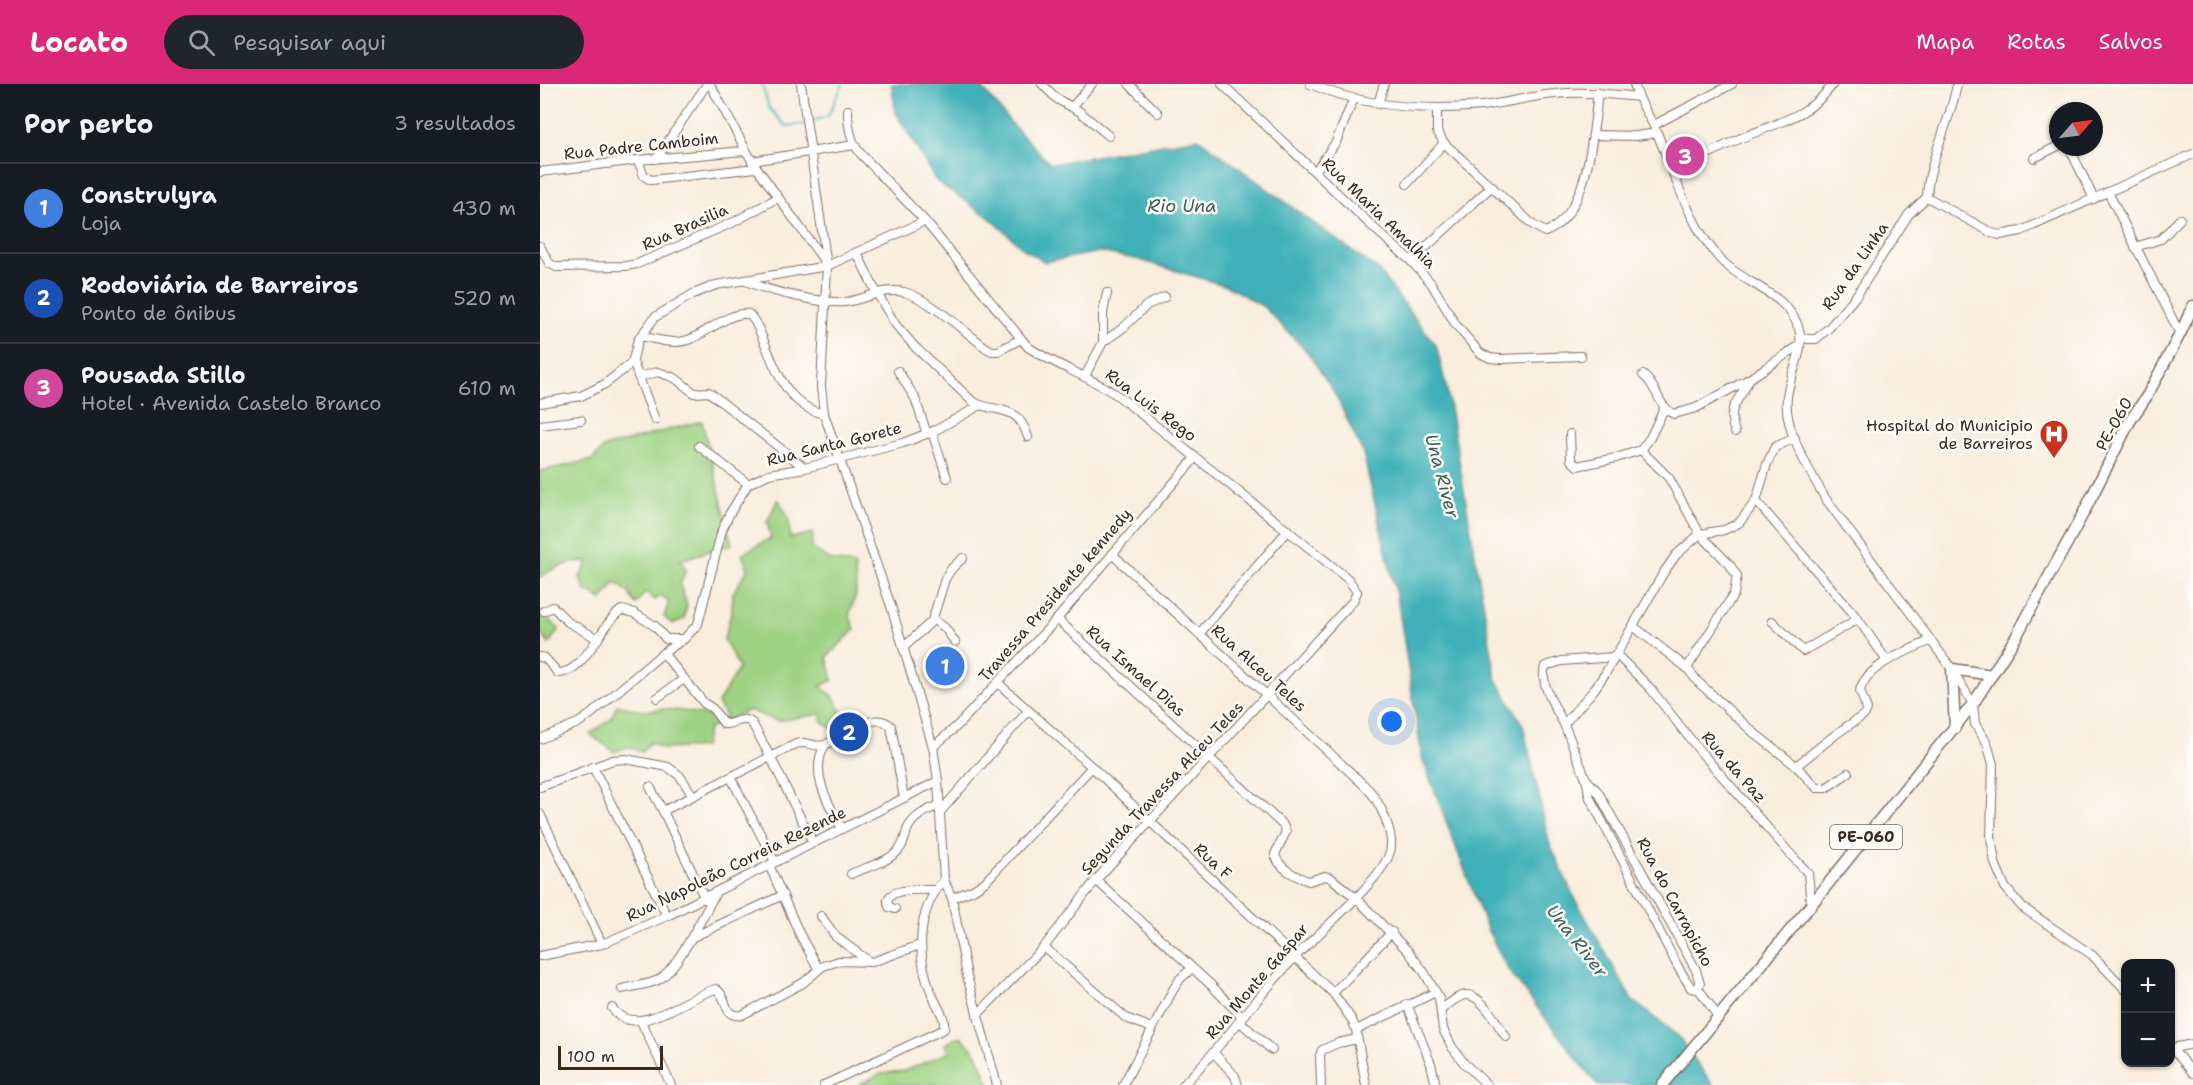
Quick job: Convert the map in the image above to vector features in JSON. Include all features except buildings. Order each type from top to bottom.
[{"type":"main road","name":"PE-060","points":[[1662,1085],[1973,704],[2016,637],[2085,510],[2130,420],[2147,396],[2193,306]]},
{"type":"main road","points":[[1955,728],[1952,669],[1992,675]]},
{"type":"street","points":[[656,159],[709,84],[754,164],[827,266]]},
{"type":"street","points":[[1042,84],[1058,99],[1109,136]]},
{"type":"street","points":[[1072,107],[1092,84]]},
{"type":"street","points":[[1129,84],[1158,113]]},
{"type":"street","name":"Rua Maria Amalhia","points":[[1222,84],[1411,261],[1431,283],[1461,331],[1485,356],[1500,359],[1581,356]]},
{"type":"street","points":[[1310,84],[1378,104],[1437,108],[1482,106],[1554,94],[1598,93],[1638,98]]},
{"type":"street","points":[[1339,94],[1342,84]]},
{"type":"street","points":[[1378,104],[1384,84]]},
{"type":"street","points":[[1634,84],[1638,98],[1655,129],[1689,209],[1708,245],[1731,270],[1783,304],[1792,315],[1801,341],[1787,395],[1787,414],[1795,438],[1825,498],[1952,669],[1973,704],[1975,724],[1987,743],[1993,764],[1991,837],[1995,863],[2005,886],[2022,907],[2092,955],[2121,985]]},
{"type":"street","points":[[1593,135],[1636,136],[1655,129],[1732,84]]},
{"type":"street","points":[[1673,172],[1738,139],[1797,116],[1821,98],[1833,84]]},
{"type":"street","points":[[1957,84],[1955,99],[1929,179],[1927,197],[1992,233],[2000,235],[2021,231],[2193,154]]},
{"type":"street","points":[[801,85],[827,266],[821,386],[824,414],[903,648],[933,747],[938,781],[944,880],[952,898],[977,1015],[997,1085]]},
{"type":"street","points":[[1437,108],[1437,131],[1444,143],[1543,232],[1550,231],[1568,213],[1577,198],[1588,167],[1598,93]]},
{"type":"street","points":[[1315,172],[1336,142],[1354,98]]},
{"type":"street","points":[[638,160],[643,174],[651,180],[854,145],[849,128],[848,110]]},
{"type":"street","points":[[1407,184],[1444,143]]},
{"type":"street","name":"Rua Luis Rego","points":[[854,145],[925,221],[1028,347],[1044,358],[1085,376],[1121,398],[1348,579]]},
{"type":"street","name":"Rua Padre Camboim","points":[[540,172],[638,160],[746,151]]},
{"type":"street","points":[[2034,158],[2049,151]]},
{"type":"street","points":[[2073,156],[2094,199]]},
{"type":"street","points":[[1411,261],[1492,186]]},
{"type":"street","points":[[2109,192],[2180,334]]},
{"type":"street","name":"Rua da Linha","points":[[1801,341],[1816,339],[1856,296],[1909,214],[1927,197]]},
{"type":"street","name":"Rua Brasilia","points":[[540,246],[551,265],[556,267],[637,264],[734,222],[777,198]]},
{"type":"street","points":[[2135,247],[2162,239],[2180,219]]},
{"type":"street","points":[[540,403],[581,396],[605,384],[633,362],[640,336],[655,317],[693,294],[716,285],[827,266],[925,221]]},
{"type":"street","points":[[857,253],[890,318],[915,347],[965,396],[979,406],[1000,409],[1017,417],[1028,437]]},
{"type":"street","points":[[745,281],[780,293],[847,302],[877,293],[896,291],[909,294],[943,315],[992,351],[998,351],[1021,339]]},
{"type":"street","points":[[1103,342],[1103,313],[1107,293]]},
{"type":"street","points":[[1085,376],[1103,342],[1147,305],[1165,297]]},
{"type":"street","points":[[640,336],[666,341],[684,341],[737,316],[749,314],[757,326],[784,385],[807,409],[824,414]]},
{"type":"street","points":[[1643,375],[1652,383],[1665,407],[1674,414],[1696,408],[1749,379],[1801,341]]},
{"type":"street","points":[[633,362],[655,420]]},
{"type":"street","points":[[639,377],[658,372],[675,378],[694,393],[709,392],[805,468]]},
{"type":"street","points":[[898,372],[915,398],[947,478]]},
{"type":"street","points":[[1735,432],[1730,417],[1749,379]]},
{"type":"street","name":"Rua Santa Gorete","points":[[748,484],[770,474],[880,450],[929,433],[979,406]]},
{"type":"street","points":[[1570,434],[1571,460],[1577,466],[1629,455],[1641,450],[1650,438],[1665,407]]},
{"type":"street","points":[[540,425],[581,420]]},
{"type":"street","points":[[1564,724],[1593,691],[1676,555],[1700,534],[1724,530],[1739,523],[1756,501],[1767,464],[1775,447],[1795,438]]},
{"type":"street","points":[[540,739],[578,723],[591,714],[663,653],[684,639],[698,624],[722,530],[748,484],[699,446]]},
{"type":"street","points":[[1641,450],[1672,481],[1683,506],[1700,534],[1730,565],[1737,576],[1734,594],[1687,668]]},
{"type":"street","name":"Travessa Presidente kennedy","points":[[933,747],[958,725],[1057,619],[1195,458]]},
{"type":"street","points":[[1756,501],[1858,619],[1887,661]]},
{"type":"street","points":[[1199,634],[1288,530]]},
{"type":"street","name":"Rua Alceu Teles","points":[[1112,554],[1368,789],[1382,809]]},
{"type":"street","points":[[903,648],[927,628],[933,619],[945,579],[952,568],[963,558]]},
{"type":"street","name":"Segunda Travessa Alceu Teles","points":[[977,1015],[1044,947],[1096,880],[1354,599],[1357,590],[1348,579]]},
{"type":"street","points":[[544,611],[550,607],[555,608],[568,622],[598,639]]},
{"type":"street","points":[[540,657],[545,658],[558,673],[563,673],[587,654],[617,613],[622,610],[634,613],[655,626],[666,639],[684,639]]},
{"type":"street","points":[[933,619],[945,628],[956,642]]},
{"type":"street","name":"Rua Ismael Dias","points":[[1057,619],[1285,827],[1285,835],[1275,854],[1282,865],[1296,876],[1309,881],[1328,876],[1356,898]]},
{"type":"street","points":[[1772,621],[1803,651],[1858,619]]},
{"type":"street","points":[[1632,626],[1687,668],[1698,682],[1753,732],[1796,765],[1820,789],[1826,788],[1848,773]]},
{"type":"street","points":[[1796,765],[1865,714],[1867,709],[1860,691],[1863,682],[1887,661],[1930,640]]},
{"type":"street","points":[[663,653],[725,725],[741,720],[752,723],[813,843]]},
{"type":"street","points":[[1586,779],[1547,687],[1545,666],[1616,656]]},
{"type":"street","name":"Rua da Paz","points":[[1616,656],[1650,688],[1699,750],[1806,869],[1809,876],[1811,905]]},
{"type":"street","points":[[657,698],[684,679]]},
{"type":"street","name":"Rua F","points":[[998,683],[1092,767],[1333,993],[1352,1020],[1366,1085]]},
{"type":"street","points":[[851,874],[893,855],[903,844],[913,820],[930,808],[940,808],[1028,711]]},
{"type":"street","points":[[663,811],[801,742],[818,746],[825,745],[872,719],[887,722],[893,731],[904,798]]},
{"type":"street","points":[[825,745],[819,760],[819,776],[842,828]]},
{"type":"street","points":[[540,787],[613,760],[626,759],[668,767],[677,773],[693,796]]},
{"type":"street","points":[[593,767],[667,916]]},
{"type":"street","points":[[952,898],[974,890],[985,882],[1092,767]]},
{"type":"street","points":[[731,778],[772,864],[800,935],[818,968]]},
{"type":"street","name":"Rua do Carrapicho","points":[[1586,779],[1598,792],[1680,939],[1700,979],[1698,988],[1695,990],[1691,988],[1678,968],[1590,798],[1586,779]]},
{"type":"street","name":"Rua Napoleão Correia Rezende","points":[[540,956],[602,944],[667,916],[716,894],[938,781]]},
{"type":"street","points":[[650,787],[705,899]]},
{"type":"street","name":"Rua Monte Gaspar","points":[[1183,1085],[1214,1053],[1294,958],[1356,898],[1372,879],[1390,852],[1390,836],[1382,809]]},
{"type":"street","points":[[540,814],[602,944]]},
{"type":"street","points":[[824,1085],[942,1031],[945,1027],[945,1022],[928,984],[920,945],[926,912],[935,890],[944,880]]},
{"type":"street","points":[[1096,880],[1192,968],[1272,1050]]},
{"type":"street","points":[[895,909],[889,907],[887,903],[888,898],[895,893],[909,890],[935,890]]},
{"type":"street","points":[[622,989],[659,980],[668,971],[693,937],[716,894]]},
{"type":"street","points":[[693,937],[783,895]]},
{"type":"street","points":[[1356,898],[1392,932],[1413,957],[1436,992],[1442,1009],[1443,1029],[1452,1047],[1464,1064],[1487,1085]]},
{"type":"street","points":[[821,916],[836,937],[870,962]]},
{"type":"street","points":[[1333,993],[1392,932]]},
{"type":"street","points":[[612,1008],[623,1018],[641,1021],[716,989],[720,992],[730,1014],[742,1015],[803,983],[815,974],[818,968],[839,961],[870,962],[920,945]]},
{"type":"street","points":[[1044,947],[1126,1018],[1152,1028]]},
{"type":"street","points":[[1123,1085],[1178,983],[1192,968]]},
{"type":"street","points":[[1698,988],[1718,1017]]},
{"type":"street","points":[[1322,1085],[1320,1055],[1322,1050],[1357,1035],[1407,1004],[1436,992]]},
{"type":"street","points":[[1442,1009],[1460,997],[1472,996],[1483,1004],[1506,1037]]},
{"type":"street","points":[[1407,1004],[1431,1064],[1436,1085]]},
{"type":"street","points":[[641,1021],[670,1084]]},
{"type":"street","points":[[2175,1046],[2193,1044]]},
{"type":"street","points":[[2175,1052],[2190,1069]]},
{"type":"street","points":[[1214,1053],[1235,1077],[1238,1085]]},
{"type":"green space","points":[[702,421],[732,544],[680,560],[686,569],[680,585],[687,605],[684,619],[672,624],[664,617],[669,601],[661,596],[654,600],[646,592],[636,604],[628,592],[615,582],[602,600],[586,591],[580,578],[588,561],[563,565],[540,577],[540,471],[592,460],[605,447]]},
{"type":"green space","points":[[778,499],[789,518],[790,538],[813,533],[812,548],[830,560],[855,565],[856,595],[849,615],[855,629],[827,657],[833,680],[820,686],[833,696],[842,712],[836,731],[822,722],[821,714],[777,721],[749,710],[708,729],[704,747],[664,749],[650,742],[642,752],[628,747],[614,752],[590,734],[611,719],[617,705],[643,711],[663,709],[685,711],[727,720],[718,703],[739,668],[724,639],[732,610],[733,593],[748,569],[742,554],[771,538],[767,522]]},
{"type":"green space","points":[[540,611],[559,629],[549,644],[540,632]]},
{"type":"green space","points":[[961,1036],[977,1054],[990,1085],[858,1085],[882,1073],[904,1071],[950,1052],[945,1044]]},
{"type":"water","name":"Rio Una","points":[[891,84],[979,84],[1012,124],[1050,164],[1198,138],[1378,270],[1436,345],[1447,390],[1496,678],[1523,725],[1549,841],[1571,891],[1632,1000],[1678,1036],[1713,1085],[1597,1085],[1509,971],[1487,929],[1422,758],[1398,603],[1363,453],[1334,392],[1308,353],[1264,307],[1227,286],[1140,260],[1100,252],[1045,262],[1025,250],[990,218],[936,181],[896,113]]},
{"type":"waterway","points":[[762,84],[769,108],[786,126],[805,124]]},
{"type":"waterway","points":[[810,122],[828,116],[843,84]]},
{"type":"place","name":"Pousada Stillo","points":[[1685,156]]},
{"type":"place","name":"Hospital do Municipio de Barreiros","points":[[2054,460]]},
{"type":"place","name":"Construlyra","points":[[945,666]]},
{"type":"place","name":"Rodoviária de Barreiros","points":[[849,732]]},
{"type":"water label","name":"Una River","points":[[1442,476]]},
{"type":"water label","name":"Una River","points":[[1577,941]]}]
